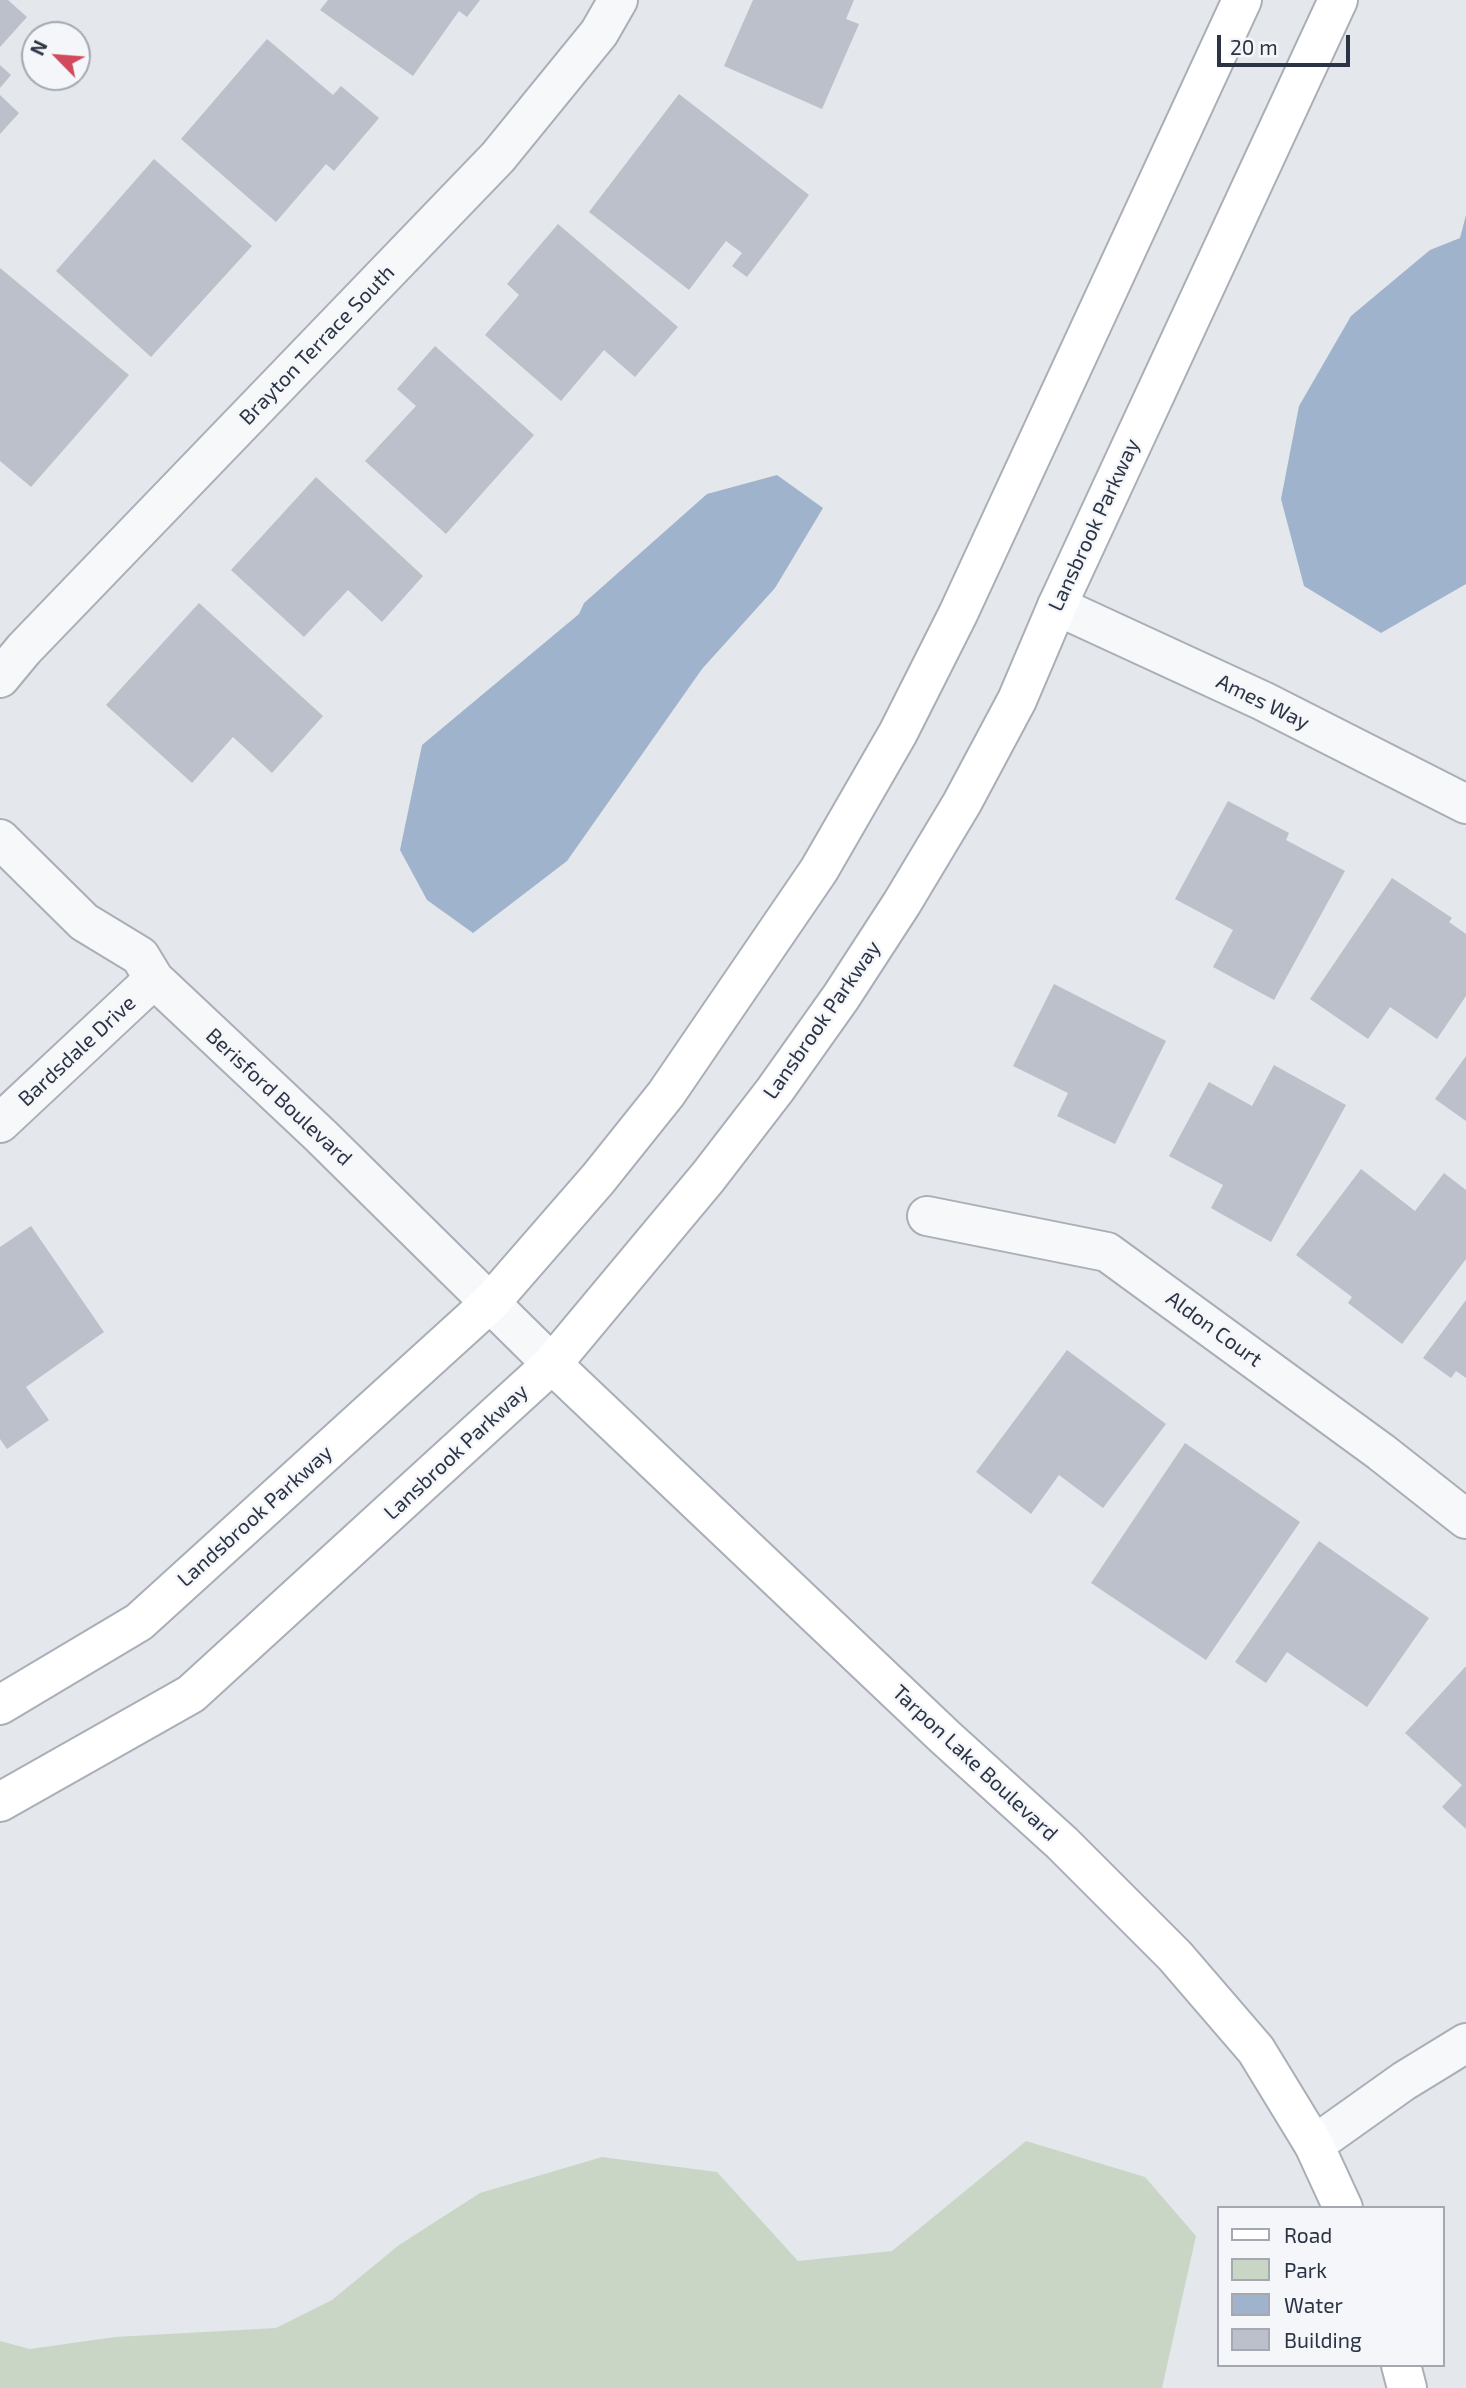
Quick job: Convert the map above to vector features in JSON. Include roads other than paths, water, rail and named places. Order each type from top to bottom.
[{"type":"street","name":"Brayton Terrace South","points":[[0,678],[24,649],[498,157],[599,33],[618,0]]},
{"type":"street","points":[[491,1302],[598,1179],[674,1083],[819,870],[898,733],[964,601],[1242,0]]},
{"type":"street","name":"Lansbrook Parkway","points":[[0,1802],[191,1695],[552,1364],[708,1177],[841,998],[962,803],[1017,700],[1056,606],[1338,0]]},
{"type":"street","name":"Ames Way","points":[[1056,606],[1263,701],[1466,804]]},
{"type":"street","name":"Berisford Boulevard","points":[[0,839],[85,922],[141,956],[154,979],[491,1302],[552,1364]]},
{"type":"street","name":"Bardsdale Drive","points":[[0,1123],[154,979]]},
{"type":"street","name":"Aldon Court","points":[[927,1216],[1107,1252],[1381,1452],[1466,1519]]},
{"type":"street","name":"Landsbrook Parkway","points":[[0,1705],[139,1622],[491,1302]]},
{"type":"street","name":"Tarpon Lake Boulevard","points":[[552,1364],[945,1737],[1062,1843],[1175,1956],[1256,2050],[1314,2145],[1342,2206]]},
{"type":"street","points":[[1314,2145],[1404,2081],[1466,2043]]},
{"type":"street","points":[[1402,2367],[1407,2388]]},
{"type":"water","points":[[1466,215],[1466,584],[1381,633],[1304,586],[1281,499],[1299,406],[1351,316],[1430,250],[1460,238]]},
{"type":"water","points":[[777,475],[823,508],[775,588],[702,669],[567,861],[473,933],[427,900],[400,850],[422,745],[579,614],[584,603],[707,494]]}]
